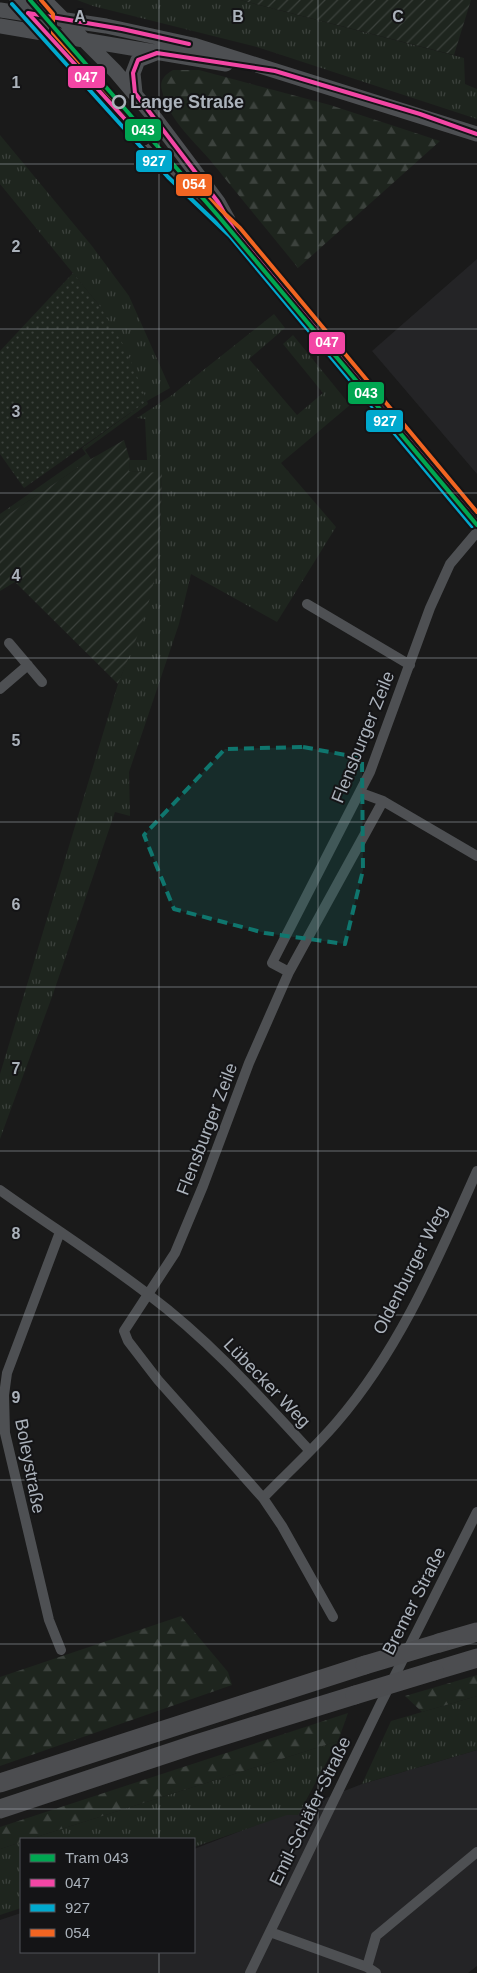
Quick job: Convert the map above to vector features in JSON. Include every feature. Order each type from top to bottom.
[{"type":"highway","points":[[6,1781],[365,1665],[477,1632]]},
{"type":"highway","points":[[9,1806],[193,1745],[477,1658]]},
{"type":"street","points":[[17,0],[173,173],[235,232],[477,522]]},
{"type":"street","points":[[44,0],[86,41],[134,93],[218,202],[235,232]]},
{"type":"street","points":[[0,10],[64,19],[193,45],[420,114],[477,134]]},
{"type":"street","points":[[0,26],[275,71]]},
{"type":"street","points":[[134,93],[133,73],[138,60],[157,53]]},
{"type":"street","name":"Flensburger Zeile","points":[[289,972],[272,963],[361,793],[430,608],[450,564],[477,532]]},
{"type":"street","name":"Flensburger Zeile","points":[[307,604],[410,665]]},
{"type":"street","points":[[10,643],[42,682]]},
{"type":"street","points":[[0,689],[28,665]]},
{"type":"street","points":[[361,793],[383,802],[477,856]]},
{"type":"street","name":"Flensburger Zeile","points":[[149,1295],[175,1253],[200,1194],[249,1063],[289,972],[383,802]]},
{"type":"street","name":"Oldenburger Weg","points":[[309,1450],[337,1422],[399,1333],[429,1277],[477,1171]]},
{"type":"street","name":"Lübecker Weg","points":[[0,1190],[149,1295],[215,1352],[309,1450],[263,1498]]},
{"type":"street","name":"Boleystraße","points":[[60,1232],[8,1372],[3,1413],[5,1433],[49,1620],[62,1650]]},
{"type":"street","points":[[149,1295],[126,1326],[124,1331],[128,1341],[158,1380],[263,1498],[282,1526],[333,1617]]},
{"type":"street","name":"Bremer Straße","points":[[380,1705],[477,1512]]},
{"type":"street","name":"Emil-Schäfer-Straße","points":[[250,1973],[380,1705]]},
{"type":"street","points":[[367,1967],[376,1936],[477,1852]]},
{"type":"street","points":[[270,1932],[367,1967],[376,1973]]},
{"type":"highlighted area","points":[[303,747],[362,758],[363,870],[345,944],[265,933],[174,909],[144,835],[225,749]]},
{"type":"shaded area","points":[[477,259],[477,474],[372,351]]},
{"type":"shaded area","points":[[477,1750],[477,1966],[468,1973],[0,1973],[0,1920],[20,1913],[20,1953],[195,1953],[195,1849],[362,1784]]},
{"type":"green space","points":[[77,0],[240,0],[464,58],[465,84],[477,89],[477,119],[257,47],[93,6]]},
{"type":"green space","points":[[240,0],[471,0],[454,55]]},
{"type":"green space","points":[[173,70],[199,70],[330,105],[440,141],[298,268],[189,137],[170,111],[165,101],[161,84],[167,74]]},
{"type":"green space","points":[[0,135],[92,246],[129,296],[170,388],[147,401],[99,305],[0,184]]},
{"type":"green space","points":[[73,273],[99,305],[126,349],[147,401],[24,488],[0,454],[0,351]]},
{"type":"green space","points":[[274,314],[285,328],[249,359],[297,415],[323,393],[283,344],[293,335],[350,405],[281,463],[336,527],[277,622],[191,574],[179,624],[129,772],[130,816],[115,812],[53,994],[0,1139],[0,1074],[118,684],[145,614],[156,570],[160,534],[162,474],[129,471],[130,460],[147,460],[145,419],[137,418],[172,395]]},
{"type":"green space","points":[[147,401],[148,404],[85,450],[91,459],[0,520],[0,514],[86,454],[82,448]]},
{"type":"green space","points":[[124,440],[130,460],[129,471],[162,473],[159,546],[153,585],[140,628],[118,684],[15,582],[0,591],[0,520],[91,459]]},
{"type":"green space","points":[[181,1616],[228,1672],[232,1685],[0,1766],[0,1677]]},
{"type":"green space","points":[[477,1675],[477,1696],[422,1712],[405,1696]]},
{"type":"green space","points":[[477,1696],[477,1750],[362,1784],[391,1721]]},
{"type":"green space","points":[[348,1713],[338,1741],[33,1838],[20,1838],[20,1842],[0,1849],[0,1827]]},
{"type":"green space","points":[[338,1741],[298,1815],[287,1815],[195,1847],[195,1838],[33,1838]]},
{"type":"green space","points":[[20,1842],[20,1908],[0,1915],[0,1849]]},
{"type":"tram line","name":"043","points":[[30,0],[220,218],[477,525]]},
{"type":"transit line","name":"054","points":[[41,0],[53,14],[53,33],[177,169],[240,228],[477,512]]},
{"type":"transit line","name":"927","points":[[12,4],[168,177],[230,236],[472,526]]},
{"type":"transit line","name":"047","points":[[28,13],[145,141]]},
{"type":"transit line","name":"047","points":[[28,13],[122,29],[189,44]]},
{"type":"transit line","name":"047","points":[[477,134],[420,114],[275,71],[157,53],[138,60],[133,73],[135,93],[218,202],[235,232],[477,522]]},
{"type":"place","name":"Lange Straße","points":[[119,102]]}]
